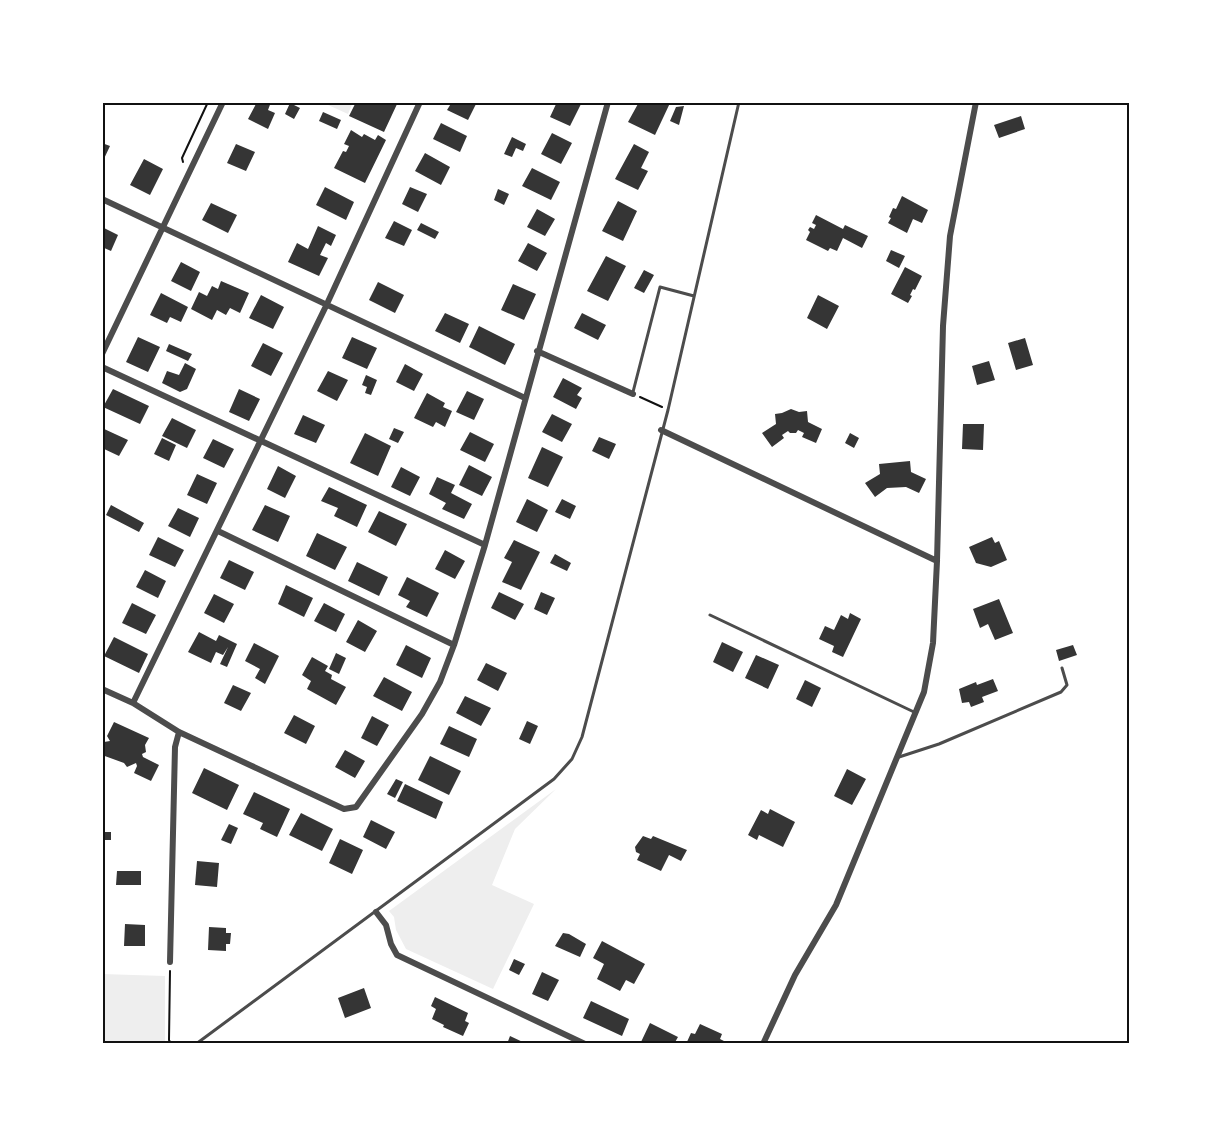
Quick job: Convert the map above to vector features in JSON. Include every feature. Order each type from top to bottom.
[{"type":"street","points":[[102,354],[223,102]]},
{"type":"street","points":[[133,703],[326,306],[420,102]]},
{"type":"street","points":[[102,689],[133,703],[178,732],[344,809],[356,807],[422,714],[440,682],[454,645],[485,545],[608,102]]},
{"type":"street","points":[[763,1044],[795,975],[836,905],[924,692],[933,643],[943,326],[950,236],[976,102]]},
{"type":"street","points":[[102,199],[525,398]]},
{"type":"street","points":[[537,351],[633,394]]},
{"type":"street","points":[[102,368],[485,545]]},
{"type":"street","points":[[661,430],[937,561]]},
{"type":"street","points":[[218,531],[454,645]]},
{"type":"street","points":[[170,962],[175,747],[178,732]]},
{"type":"street","points":[[376,912],[386,924],[391,944],[397,955],[585,1044]]},
{"type":"lane","points":[[196,1044],[554,779],[572,759],[582,738],[668,410],[739,102]]},
{"type":"lane","points":[[633,394],[660,287],[694,296]]},
{"type":"lane","points":[[710,615],[916,712]]},
{"type":"lane","points":[[898,758],[949,740],[1061,692],[1067,685],[1062,668]]},
{"type":"path","points":[[189,176],[182,158],[208,102]]},
{"type":"path","points":[[633,394],[668,410]]},
{"type":"path","points":[[170,962],[169,1040],[171,1044]]},
{"type":"shaded area","points":[[327,102],[353,102],[348,114],[326,104]]},
{"type":"shaded area","points":[[556,789],[515,829],[492,885],[534,904],[493,989],[406,949],[396,930],[394,917],[389,911]]},
{"type":"shaded area","points":[[102,974],[165,976],[165,1044],[102,1044]]},
{"type":"building","points":[[257,102],[271,102],[268,110],[275,113],[268,129],[248,119]]},
{"type":"building","points":[[356,102],[398,102],[384,132],[349,116]]},
{"type":"building","points":[[452,102],[477,102],[468,120],[447,110]]},
{"type":"building","points":[[557,102],[582,102],[570,126],[550,117]]},
{"type":"building","points":[[639,102],[670,103],[655,135],[628,122]]},
{"type":"building","points":[[290,103],[300,108],[294,119],[285,114]]},
{"type":"building","points":[[684,106],[679,125],[670,121],[676,107]]},
{"type":"building","points":[[323,112],[341,120],[337,129],[319,121]]},
{"type":"building","points":[[1021,116],[1025,129],[999,138],[994,125]]},
{"type":"building","points":[[441,123],[467,136],[460,152],[433,139]]},
{"type":"building","points":[[351,130],[362,137],[364,134],[375,140],[378,135],[386,140],[365,183],[334,168],[343,151],[346,152],[349,146],[344,144]]},
{"type":"building","points":[[552,133],[572,143],[561,164],[541,154]]},
{"type":"building","points":[[512,137],[526,144],[523,151],[516,148],[512,157],[504,154]]},
{"type":"building","points":[[102,143],[110,146],[102,163]]},
{"type":"building","points":[[236,144],[255,152],[246,171],[227,163]]},
{"type":"building","points":[[634,144],[649,152],[641,168],[648,171],[638,190],[615,179]]},
{"type":"building","points":[[425,153],[450,167],[441,185],[415,171]]},
{"type":"building","points":[[144,159],[163,169],[150,195],[130,185]]},
{"type":"building","points":[[532,168],[560,182],[551,200],[522,186]]},
{"type":"building","points":[[325,187],[354,202],[346,220],[316,205]]},
{"type":"building","points":[[410,187],[427,194],[418,212],[402,204]]},
{"type":"building","points":[[498,189],[509,194],[504,205],[494,200]]},
{"type":"building","points":[[902,196],[928,210],[922,223],[913,219],[907,233],[888,223],[893,208],[896,209]]},
{"type":"building","points":[[618,201],[637,211],[623,241],[602,231]]},
{"type":"building","points":[[211,203],[237,215],[228,233],[202,220]]},
{"type":"building","points":[[537,209],[555,219],[545,236],[527,227]]},
{"type":"building","points":[[816,215],[843,229],[845,225],[868,236],[862,248],[843,238],[837,251],[830,248],[828,251],[806,240],[810,227],[814,229],[816,225],[812,223]]},
{"type":"building","points":[[394,221],[412,230],[404,246],[385,238]]},
{"type":"building","points":[[421,223],[439,232],[435,239],[417,230]]},
{"type":"building","points":[[318,226],[336,235],[331,246],[326,243],[320,255],[328,258],[319,276],[288,262],[297,243],[308,249]]},
{"type":"building","points":[[102,227],[118,235],[111,251],[102,247]]},
{"type":"building","points":[[528,243],[547,253],[537,271],[518,261]]},
{"type":"building","points":[[891,250],[905,256],[899,268],[886,261]]},
{"type":"building","points":[[606,256],[626,266],[608,301],[587,291]]},
{"type":"building","points":[[181,262],[200,272],[191,291],[171,281]]},
{"type":"building","points":[[905,267],[922,276],[915,290],[913,289],[908,303],[891,294]]},
{"type":"building","points":[[644,270],[654,275],[644,293],[634,288]]},
{"type":"building","points":[[221,281],[249,293],[240,313],[230,308],[226,315],[217,310],[212,320],[191,309],[199,292],[207,296],[212,286],[218,289]]},
{"type":"building","points":[[378,282],[404,295],[395,313],[369,300]]},
{"type":"building","points":[[513,284],[536,294],[524,320],[501,310]]},
{"type":"building","points":[[161,293],[188,307],[181,322],[170,317],[167,323],[150,315]]},
{"type":"building","points":[[261,295],[284,307],[273,329],[249,318]]},
{"type":"building","points":[[818,295],[839,306],[827,329],[807,318]]},
{"type":"building","points":[[445,313],[469,324],[460,343],[435,331]]},
{"type":"building","points":[[582,313],[606,325],[598,340],[574,328]]},
{"type":"building","points":[[479,326],[515,344],[505,365],[469,347]]},
{"type":"building","points":[[138,337],[160,347],[148,372],[126,362]]},
{"type":"building","points":[[352,337],[377,348],[367,369],[342,358]]},
{"type":"building","points":[[1025,338],[1033,365],[1016,370],[1008,343]]},
{"type":"building","points":[[263,343],[283,353],[271,376],[251,366]]},
{"type":"building","points":[[169,344],[192,354],[188,361],[166,351]]},
{"type":"building","points":[[989,361],[995,380],[977,385],[972,366]]},
{"type":"building","points":[[185,363],[196,369],[187,389],[180,392],[162,383],[167,371],[179,375]]},
{"type":"building","points":[[405,364],[423,374],[414,391],[396,382]]},
{"type":"building","points":[[328,371],[348,380],[337,401],[317,391]]},
{"type":"building","points":[[366,375],[377,380],[371,395],[365,393],[367,387],[362,385]]},
{"type":"building","points":[[563,378],[582,388],[577,395],[582,398],[576,409],[553,397]]},
{"type":"building","points":[[113,389],[149,406],[140,424],[103,407]]},
{"type":"building","points":[[239,389],[260,399],[249,421],[229,412]]},
{"type":"building","points":[[467,391],[484,399],[474,420],[456,412]]},
{"type":"building","points":[[427,393],[445,403],[443,407],[452,411],[445,427],[436,422],[433,427],[414,418]]},
{"type":"building","points":[[791,409],[799,412],[807,411],[808,422],[822,429],[816,443],[802,437],[804,433],[798,430],[796,433],[788,431],[782,435],[784,438],[772,447],[762,433],[776,424],[775,414]]},
{"type":"building","points":[[552,414],[572,424],[562,442],[542,432]]},
{"type":"building","points":[[303,415],[325,425],[316,443],[294,434]]},
{"type":"building","points":[[172,418],[196,430],[187,448],[162,436]]},
{"type":"building","points":[[963,424],[984,424],[983,450],[962,449]]},
{"type":"building","points":[[102,428],[128,440],[119,456],[102,448]]},
{"type":"building","points":[[394,428],[404,432],[398,443],[389,439]]},
{"type":"building","points":[[470,432],[494,444],[485,462],[460,450]]},
{"type":"building","points":[[365,433],[391,446],[378,476],[350,463]]},
{"type":"building","points":[[850,433],[859,438],[854,448],[845,443]]},
{"type":"building","points":[[599,437],[616,444],[609,459],[592,451]]},
{"type":"building","points":[[162,438],[176,445],[169,461],[154,454]]},
{"type":"building","points":[[213,439],[234,449],[224,468],[203,458]]},
{"type":"building","points":[[542,447],[563,457],[548,487],[528,478]]},
{"type":"building","points":[[910,461],[911,472],[926,479],[919,493],[906,487],[887,488],[875,497],[865,483],[880,474],[879,464]]},
{"type":"building","points":[[469,465],[492,477],[482,496],[459,485]]},
{"type":"building","points":[[278,466],[296,476],[285,498],[267,489]]},
{"type":"building","points":[[401,467],[420,477],[410,496],[391,487]]},
{"type":"building","points":[[197,474],[217,483],[207,504],[187,495]]},
{"type":"building","points":[[437,477],[455,485],[451,493],[472,504],[464,519],[442,509],[446,503],[429,494]]},
{"type":"building","points":[[329,487],[367,505],[357,527],[334,516],[338,508],[321,501]]},
{"type":"building","points":[[527,499],[548,510],[537,532],[516,522]]},
{"type":"building","points":[[562,499],[576,506],[570,519],[555,512]]},
{"type":"building","points":[[111,505],[144,523],[139,532],[106,515]]},
{"type":"building","points":[[265,505],[290,516],[278,542],[252,530]]},
{"type":"building","points":[[178,508],[199,518],[190,537],[168,526]]},
{"type":"building","points":[[379,511],[407,524],[396,546],[368,532]]},
{"type":"building","points":[[317,533],[347,547],[335,570],[306,556]]},
{"type":"building","points":[[158,537],[184,550],[175,567],[149,555]]},
{"type":"building","points":[[992,537],[995,543],[999,541],[1007,560],[991,567],[976,563],[969,547]]},
{"type":"building","points":[[514,540],[540,552],[521,590],[502,582],[512,562],[504,558]]},
{"type":"building","points":[[445,550],[465,561],[455,579],[435,569]]},
{"type":"building","points":[[555,554],[571,563],[567,571],[550,563]]},
{"type":"building","points":[[229,560],[254,572],[245,590],[220,578]]},
{"type":"building","points":[[357,562],[388,577],[379,596],[348,581]]},
{"type":"building","points":[[145,570],[166,581],[158,598],[136,587]]},
{"type":"building","points":[[407,577],[439,593],[427,617],[406,607],[410,601],[398,595]]},
{"type":"building","points":[[286,585],[313,598],[304,617],[278,604]]},
{"type":"building","points":[[499,592],[524,604],[515,620],[491,608]]},
{"type":"building","points":[[541,592],[555,598],[547,615],[534,609]]},
{"type":"building","points":[[214,594],[234,604],[224,623],[204,613]]},
{"type":"building","points":[[999,599],[1013,633],[995,640],[988,624],[980,628],[973,609]]},
{"type":"building","points":[[132,603],[156,615],[146,634],[122,623]]},
{"type":"building","points":[[324,603],[345,614],[336,632],[314,621]]},
{"type":"building","points":[[850,613],[861,619],[843,657],[832,652],[834,646],[819,639],[825,626],[834,630],[841,615],[848,619]]},
{"type":"building","points":[[358,620],[377,631],[365,652],[346,642]]},
{"type":"building","points":[[199,632],[216,641],[219,635],[237,644],[227,667],[220,664],[228,647],[223,655],[216,652],[211,663],[188,652]]},
{"type":"building","points":[[114,637],[148,654],[139,673],[104,656]]},
{"type":"building","points":[[722,642],[743,652],[733,672],[713,662]]},
{"type":"building","points":[[254,643],[279,656],[265,684],[255,678],[260,669],[245,661]]},
{"type":"building","points":[[406,645],[431,658],[422,678],[396,665]]},
{"type":"building","points":[[1073,645],[1077,655],[1059,661],[1056,650]]},
{"type":"building","points":[[336,653],[346,658],[339,674],[329,669]]},
{"type":"building","points":[[756,655],[779,665],[768,689],[745,678]]},
{"type":"building","points":[[312,657],[328,666],[325,671],[332,675],[331,679],[346,687],[336,705],[307,689],[311,681],[302,675]]},
{"type":"building","points":[[486,663],[507,673],[498,691],[477,680]]},
{"type":"building","points":[[384,677],[412,692],[402,711],[373,696]]},
{"type":"building","points":[[993,679],[998,691],[982,697],[984,702],[971,707],[969,702],[962,703],[959,689],[976,682],[977,685]]},
{"type":"building","points":[[805,680],[821,688],[812,707],[796,699]]},
{"type":"building","points":[[233,685],[251,693],[241,711],[224,703]]},
{"type":"building","points":[[465,696],[491,708],[481,726],[456,713]]},
{"type":"building","points":[[294,715],[315,726],[306,744],[284,733]]},
{"type":"building","points":[[372,716],[389,725],[377,746],[361,738]]},
{"type":"building","points":[[527,721],[538,726],[530,744],[519,739]]},
{"type":"building","points":[[114,722],[149,738],[145,745],[146,752],[142,754],[143,757],[159,765],[151,781],[134,773],[136,763],[127,767],[124,763],[102,755],[104,742],[110,741],[107,736]]},
{"type":"building","points":[[449,726],[477,739],[469,757],[440,744]]},
{"type":"building","points":[[345,750],[365,761],[355,778],[335,767]]},
{"type":"building","points":[[430,756],[461,771],[449,795],[418,780]]},
{"type":"building","points":[[204,768],[239,785],[227,810],[192,793]]},
{"type":"building","points":[[847,769],[866,779],[852,805],[834,796]]},
{"type":"building","points":[[396,779],[403,782],[395,798],[387,794]]},
{"type":"building","points":[[405,784],[443,802],[436,819],[397,801]]},
{"type":"building","points":[[254,792],[290,809],[277,837],[260,829],[263,823],[243,814]]},
{"type":"building","points":[[770,809],[795,822],[783,847],[759,835],[757,840],[748,835],[761,810],[768,814]]},
{"type":"building","points":[[301,813],[333,829],[322,851],[289,835]]},
{"type":"building","points":[[371,820],[395,832],[386,849],[363,837]]},
{"type":"building","points":[[229,824],[238,828],[231,844],[221,840]]},
{"type":"building","points":[[102,832],[111,832],[111,840],[102,840]]},
{"type":"building","points":[[643,836],[651,839],[653,836],[687,850],[681,861],[669,855],[661,871],[637,860],[640,854],[636,852],[635,847]]},
{"type":"building","points":[[340,839],[363,850],[352,874],[329,863]]},
{"type":"building","points":[[197,861],[219,863],[217,887],[195,885]]},
{"type":"building","points":[[117,871],[141,871],[141,885],[116,885]]},
{"type":"building","points":[[125,924],[145,925],[145,946],[124,946]]},
{"type":"building","points":[[209,927],[226,928],[226,933],[231,933],[230,944],[226,944],[226,951],[208,950]]},
{"type":"building","points":[[563,933],[586,944],[580,957],[555,946]]},
{"type":"building","points":[[602,941],[645,964],[634,984],[626,980],[620,991],[597,979],[604,964],[593,958]]},
{"type":"building","points":[[514,959],[525,964],[519,975],[509,970]]},
{"type":"building","points":[[542,972],[559,980],[548,1001],[532,994]]},
{"type":"building","points":[[364,988],[371,1008],[345,1018],[338,998]]},
{"type":"building","points":[[435,997],[468,1013],[465,1021],[469,1023],[463,1036],[432,1019],[436,1009],[431,1006]]},
{"type":"building","points":[[591,1001],[629,1019],[622,1036],[583,1018]]},
{"type":"building","points":[[650,1023],[678,1037],[674,1044],[641,1042]]},
{"type":"building","points":[[700,1024],[722,1034],[720,1039],[730,1044],[686,1044],[691,1033],[695,1034]]},
{"type":"building","points":[[510,1036],[527,1044],[507,1044]]}]
